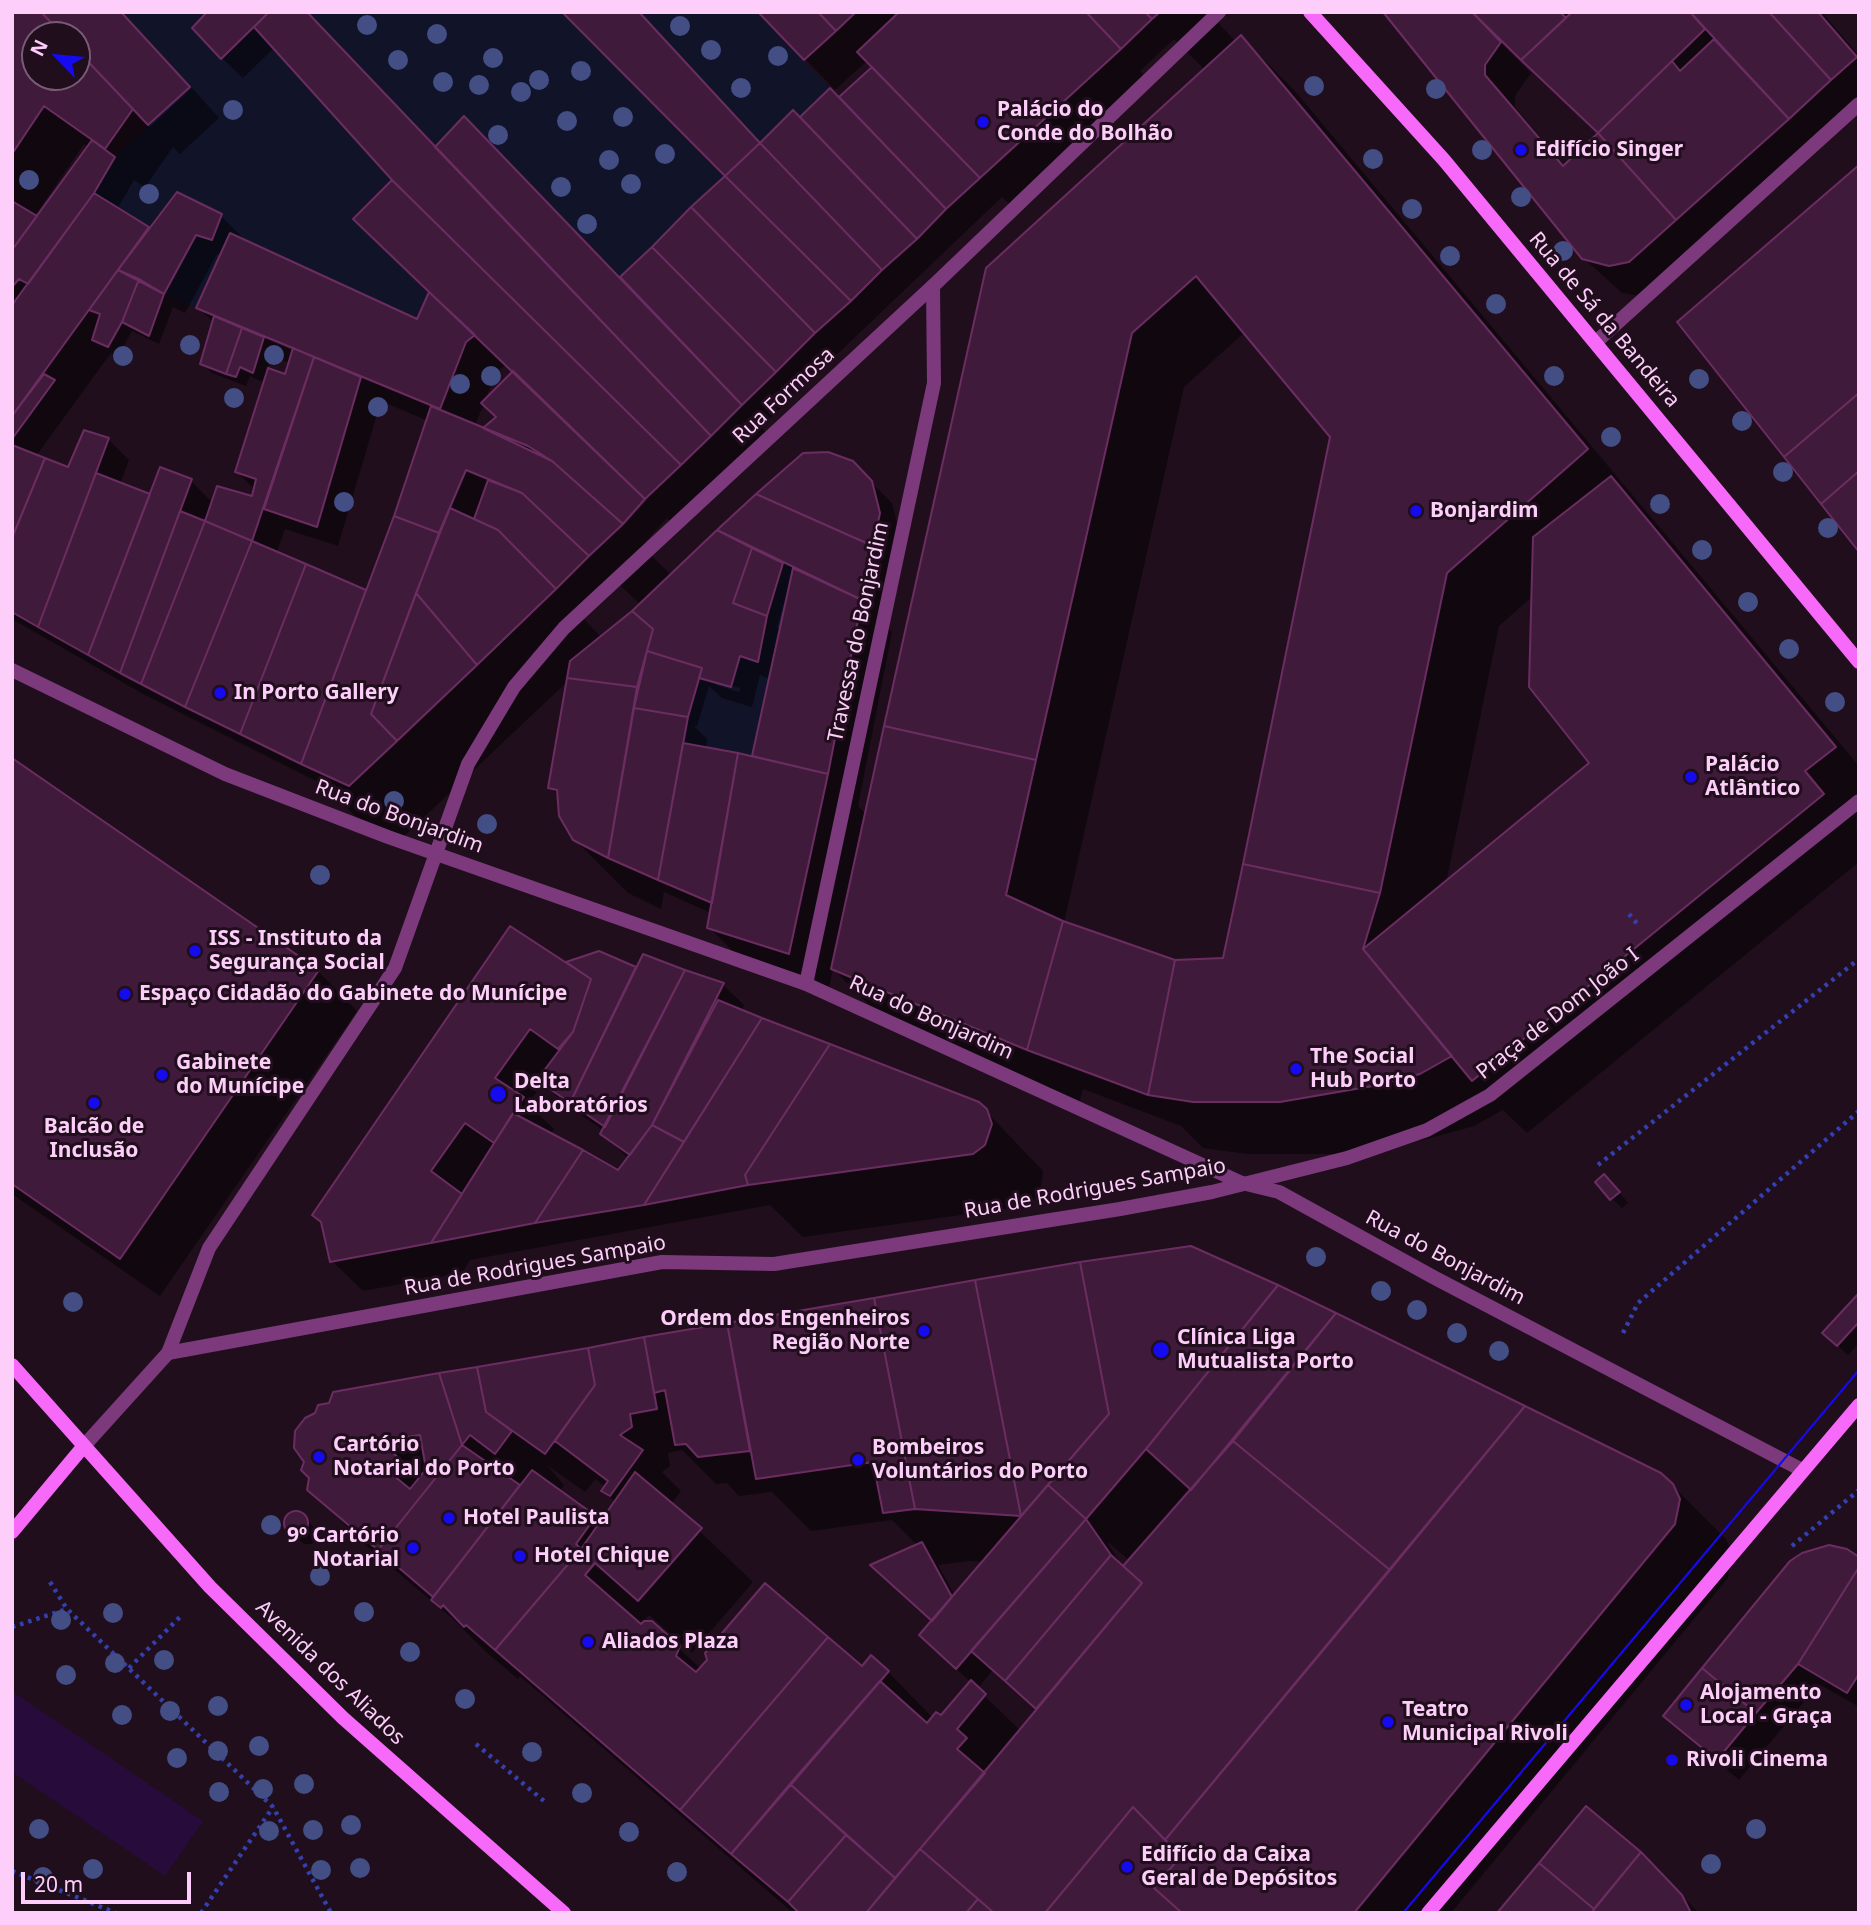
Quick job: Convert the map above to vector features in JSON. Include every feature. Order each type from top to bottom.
[{"type":"main road","name":"Rua de Sá da Bandeira","points":[[1310,12],[1444,160],[1859,662]]},
{"type":"main road","name":"Avenida dos Aliados","points":[[12,1364],[210,1587],[342,1718],[564,1913]]},
{"type":"main road","points":[[1427,1913],[1859,1405]]},
{"type":"main road","points":[[12,1532],[83,1447]]},
{"type":"street","name":"Rua Formosa","points":[[168,1353],[209,1248],[395,968],[468,764],[514,687],[564,628],[933,286],[1219,12]]},
{"type":"street","points":[[1596,342],[1859,104]]},
{"type":"street","name":"Travessa do Bonjardim","points":[[806,984],[933,383],[933,286]]},
{"type":"street","name":"Rua do Bonjardim","points":[[12,670],[225,774],[437,853],[806,984],[1242,1184],[1279,1192],[1435,1278],[1802,1470]]},
{"type":"street","name":"Praça de Dom João I","points":[[1242,1184],[1348,1158],[1427,1130],[1490,1096],[1859,801]]},
{"type":"street","name":"Rua de Rodrigues Sampaio","points":[[168,1353],[662,1262],[774,1264],[1120,1209],[1242,1184]]},
{"type":"street","points":[[83,1447],[168,1353]]},
{"type":"path","points":[[1629,914],[1639,926]]},
{"type":"path","points":[[1598,1165],[1859,959]]},
{"type":"path","points":[[1638,1303],[1859,1111]]},
{"type":"path","points":[[1782,1555],[1859,1490]]},
{"type":"path","points":[[50,1582],[67,1609],[273,1807],[331,1913]]},
{"type":"path","points":[[12,1627],[67,1609]]},
{"type":"path","points":[[129,1668],[180,1617]]},
{"type":"path","points":[[476,1744],[544,1801]]},
{"type":"path","points":[[201,1913],[273,1807]]},
{"type":"path","points":[[12,1871],[116,1913]]},
{"type":"shaded area","points":[[121,12],[207,12],[192,28],[221,58],[254,27],[392,180],[429,292],[417,319],[230,233],[196,308],[164,294],[196,235],[212,240],[222,214],[177,192],[149,227],[94,193],[115,157],[190,87]]},
{"type":"shaded area","points":[[307,12],[562,12],[725,176],[620,277],[464,116],[435,147]]},
{"type":"shaded area","points":[[639,12],[758,12],[830,88],[800,117],[760,143]]},
{"type":"shaded area","points":[[783,563],[793,568],[752,756],[683,743],[699,678],[731,687],[740,656],[758,662]]},
{"type":"shaded area","points":[[12,1691],[203,1821],[165,1876],[12,1772]]},
{"type":"building","points":[[12,12],[41,12],[50,21],[21,21],[21,91],[91,91],[91,65],[133,109],[105,149],[44,106],[12,154]]},
{"type":"building","points":[[41,12],[121,12],[190,87],[148,125],[91,65],[91,21],[50,21]]},
{"type":"building","points":[[207,12],[269,12],[221,59],[192,28]]},
{"type":"building","points":[[269,12],[307,12],[711,436],[681,465],[392,180],[254,27]]},
{"type":"building","points":[[562,12],[639,12],[760,143],[725,176]]},
{"type":"building","points":[[758,12],[818,12],[836,31],[804,60]]},
{"type":"building","points":[[818,12],[856,12],[836,31]]},
{"type":"building","name":"Palácio do Conde do Bolhão","points":[[899,12],[1086,12],[1121,49],[980,178],[857,52]]},
{"type":"building","points":[[1086,12],[1145,12],[1152,19],[1121,49]]},
{"type":"building","points":[[1145,12],[1160,12],[1152,19]]},
{"type":"building","name":"Edifício Singer","points":[[1383,12],[1472,12],[1501,42],[1485,65],[1485,75],[1563,166],[1598,133],[1676,220],[1629,262],[1609,266],[1582,259]]},
{"type":"building","points":[[1472,12],[1560,12],[1566,18],[1521,60]]},
{"type":"building","points":[[1572,12],[1690,12],[1705,29],[1598,133],[1521,60]]},
{"type":"building","points":[[1690,12],[1769,12],[1831,80],[1789,119]]},
{"type":"building","points":[[1769,12],[1818,12],[1857,57],[1831,80]]},
{"type":"building","name":"Bonjardim","points":[[1241,35],[1588,449],[1447,573],[1380,893],[1243,864],[1330,437],[1196,276],[1132,333],[1036,760],[884,726],[986,268]]},
{"type":"building","points":[[1714,39],[1789,119],[1676,220],[1598,133],[1672,61],[1680,71]]},
{"type":"building","points":[[872,67],[980,178],[946,209],[839,97]]},
{"type":"building","points":[[830,88],[946,209],[917,239],[800,117]]},
{"type":"building","points":[[793,110],[917,239],[882,270],[760,143]]},
{"type":"building","points":[[464,116],[742,405],[711,436],[435,147]]},
{"type":"building","points":[[92,140],[115,157],[94,193],[28,284],[19,279],[12,287],[12,250]]},
{"type":"building","points":[[760,143],[882,270],[851,301],[725,176]]},
{"type":"building","points":[[1859,165],[1859,393],[1784,457],[1677,322]]},
{"type":"building","points":[[725,176],[851,301],[815,333],[691,207]]},
{"type":"building","points":[[392,180],[681,465],[645,499],[353,219]]},
{"type":"building","points":[[177,192],[222,214],[212,240],[196,235],[164,294],[118,270]]},
{"type":"building","points":[[94,193],[149,227],[12,416],[12,305]]},
{"type":"building","points":[[12,201],[37,216],[12,250]]},
{"type":"building","points":[[691,207],[815,333],[776,372],[652,247]]},
{"type":"building","points":[[230,233],[417,319],[429,292],[475,335],[466,342],[440,409],[196,308]]},
{"type":"building","points":[[652,247],[776,372],[742,405],[620,277]]},
{"type":"building","points":[[118,270],[139,279],[122,322],[108,347],[92,340],[100,314],[89,310]]},
{"type":"building","points":[[139,279],[164,294],[149,336],[122,322]]},
{"type":"building","points":[[214,316],[242,328],[226,374],[200,364]]},
{"type":"building","points":[[242,328],[264,337],[253,373],[240,367],[236,377],[226,374]]},
{"type":"building","points":[[293,348],[314,357],[252,541],[205,521],[217,486],[252,496],[256,479],[235,472],[268,368],[285,374]]},
{"type":"building","points":[[314,357],[361,377],[317,527],[264,509]]},
{"type":"building","points":[[513,371],[645,499],[623,524],[552,461],[483,428],[496,417],[481,403]]},
{"type":"building","points":[[44,374],[55,380],[12,439],[12,416]]},
{"type":"building","points":[[1859,393],[1859,471],[1821,504],[1784,457]]},
{"type":"building","points":[[431,406],[528,446],[552,461],[623,524],[589,556],[522,493],[466,470],[439,533],[394,516]]},
{"type":"building","points":[[84,430],[109,438],[38,627],[12,612],[12,538],[45,458],[68,467]]},
{"type":"building","points":[[12,445],[45,458],[12,538]]},
{"type":"building","points":[[828,452],[853,461],[872,481],[880,513],[873,546],[756,494],[803,453]]},
{"type":"building","points":[[160,467],[192,479],[120,673],[88,655]]},
{"type":"building","points":[[1859,471],[1859,552],[1821,504]]},
{"type":"building","points":[[96,473],[150,494],[88,655],[38,627]]},
{"type":"building","name":"Palácio Atlântico","points":[[1611,476],[1836,747],[1805,771],[1824,794],[1472,1081],[1363,949],[1589,763],[1529,687],[1533,537]]},
{"type":"building","points":[[488,480],[522,493],[589,556],[556,589],[498,530],[474,519]]},
{"type":"building","points":[[756,494],[873,546],[862,600],[717,530]]},
{"type":"building","points":[[450,508],[498,530],[556,589],[477,665],[416,593]]},
{"type":"building","points":[[180,511],[205,521],[141,684],[120,673]]},
{"type":"building","points":[[394,516],[439,533],[371,714],[397,741],[349,786],[301,764]]},
{"type":"building","points":[[205,521],[252,541],[185,707],[141,684]]},
{"type":"building","points":[[717,530],[752,548],[733,603],[767,616],[758,662],[740,656],[731,687],[699,678],[702,668],[647,651],[653,629],[632,611]]},
{"type":"building","points":[[252,541],[306,564],[240,734],[185,707]]},
{"type":"building","points":[[752,548],[783,563],[767,616],[733,603]]},
{"type":"building","points":[[306,564],[366,590],[301,764],[240,734]]},
{"type":"building","points":[[793,568],[862,600],[828,774],[752,756]]},
{"type":"building","points":[[416,593],[477,665],[397,741],[371,714]]},
{"type":"building","points":[[632,611],[653,629],[637,687],[567,678],[570,661]]},
{"type":"building","points":[[647,651],[702,668],[688,717],[634,708]]},
{"type":"building","points":[[567,678],[637,687],[608,858],[573,840],[559,816],[557,790],[548,788]]},
{"type":"building","points":[[634,708],[688,717],[658,880],[608,858]]},
{"type":"building","points":[[884,726],[1036,760],[1006,895],[1063,921],[1027,1050],[831,969]]},
{"type":"building","points":[[683,743],[738,753],[712,903],[658,880]]},
{"type":"building","points":[[738,753],[828,774],[789,954],[707,928]]},
{"type":"building","points":[[12,758],[319,970],[120,1259],[12,1184]]},
{"type":"building","points":[[1243,864],[1380,893],[1363,949],[1452,1056],[1420,1074],[1373,1086],[1280,1102],[1193,1102],[1148,1095],[1175,960],[1223,958]]},
{"type":"building","points":[[1063,921],[1175,960],[1148,1095],[1027,1050]]},
{"type":"building","points":[[510,926],[591,979],[573,1032],[558,1049],[530,1029],[495,1078],[524,1097],[494,1143],[465,1123],[431,1171],[462,1194],[431,1243],[330,1262],[321,1222],[312,1215]]},
{"type":"building","points":[[599,951],[636,967],[570,1103],[537,1080],[573,1032],[591,979],[566,962]]},
{"type":"building","points":[[643,954],[685,970],[605,1127],[570,1103]]},
{"type":"building","points":[[685,970],[724,983],[652,1125],[630,1155],[600,1134]]},
{"type":"building","points":[[718,1000],[762,1018],[684,1142],[652,1125]]},
{"type":"building","points":[[762,1018],[830,1044],[745,1175],[748,1185],[644,1205]]},
{"type":"building","points":[[830,1044],[979,1102],[987,1109],[992,1124],[985,1145],[973,1154],[748,1185],[745,1175]]},
{"type":"building","points":[[513,1113],[583,1150],[535,1223],[431,1243]]},
{"type":"building","points":[[652,1125],[684,1142],[644,1205],[535,1223],[583,1150],[618,1170]]},
{"type":"building","points":[[1604,1174],[1620,1192],[1610,1200],[1595,1182]]},
{"type":"building","name":"Clínica Liga Mutualista Porto","points":[[1191,1246],[1278,1285],[1086,1519],[1048,1485],[1109,1414],[1080,1262]]},
{"type":"building","points":[[1080,1262],[1109,1414],[1021,1516],[975,1280]]},
{"type":"building","points":[[975,1280],[1021,1516],[915,1509],[874,1298]]},
{"type":"building","points":[[1278,1285],[1336,1313],[1191,1490],[1146,1449]]},
{"type":"building","points":[[1859,1293],[1859,1322],[1837,1346],[1822,1333]]},
{"type":"building","points":[[874,1298],[915,1509],[883,1513],[873,1462],[756,1479],[727,1323]]},
{"type":"building","points":[[1336,1313],[1525,1406],[1390,1570],[1233,1441]]},
{"type":"building","points":[[727,1323],[750,1451],[698,1457],[686,1444],[675,1445],[665,1390],[654,1393],[644,1337]]},
{"type":"building","points":[[644,1337],[657,1409],[630,1414],[632,1427],[620,1435],[643,1450],[610,1496],[601,1491],[608,1481],[555,1441],[595,1385],[588,1348]]},
{"type":"building","points":[[588,1348],[595,1385],[545,1454],[486,1412],[477,1367]]},
{"type":"building","points":[[477,1367],[486,1412],[512,1431],[495,1454],[470,1435],[462,1445],[439,1373]]},
{"type":"building","points":[[439,1373],[462,1445],[378,1550],[307,1490],[309,1478],[301,1470],[304,1462],[294,1448],[295,1431],[305,1418],[315,1413],[318,1405],[329,1403],[333,1392]],"holes":[[[420,1435],[426,1469],[410,1489],[393,1475],[403,1462],[393,1453],[407,1437]]]},
{"type":"building","name":"Teatro Municipal Rivoli","points":[[1525,1406],[1661,1473],[1673,1484],[1680,1499],[1675,1524],[1354,1913],[1182,1913],[1154,1888],[1181,1856],[1165,1840]]},
{"type":"building","points":[[1233,1441],[1390,1570],[1165,1840],[1133,1807],[1045,1913],[994,1913],[920,1849],[1142,1583],[1123,1566]]},
{"type":"building","name":"Hotel Paulista","points":[[462,1445],[520,1485],[433,1597],[378,1550]]},
{"type":"building","name":"Hotel Chique","points":[[532,1470],[596,1516],[576,1544],[581,1549],[495,1650],[466,1625],[464,1627],[443,1605],[441,1608],[431,1600]]},
{"type":"building","name":"Aliados Plaza","points":[[635,1472],[702,1528],[638,1601],[595,1563],[585,1575],[641,1624],[644,1621],[652,1621],[680,1646],[676,1656],[696,1672],[707,1660],[705,1653],[765,1583],[828,1637],[680,1810],[495,1650],[581,1549]]},
{"type":"building","points":[[1048,1485],[1086,1519],[956,1669],[919,1635]]},
{"type":"building","points":[[296,1511],[304,1515],[308,1523],[304,1531],[296,1535],[288,1531],[284,1523],[288,1515]]},
{"type":"building","points":[[1086,1519],[1111,1555],[1005,1681],[971,1651]]},
{"type":"building","points":[[922,1542],[952,1597],[932,1621],[870,1565]]},
{"type":"building","points":[[1829,1545],[1847,1549],[1859,1557],[1859,1567],[1798,1664],[1756,1713],[1702,1668],[1790,1561],[1802,1553]]},
{"type":"building","points":[[1111,1555],[1142,1583],[1036,1709],[1005,1681]]},
{"type":"building","points":[[1859,1567],[1859,1674],[1847,1693],[1798,1664]]},
{"type":"building","points":[[828,1637],[862,1666],[871,1655],[889,1671],[731,1854],[680,1810]]},
{"type":"building","points":[[1702,1668],[1756,1713],[1717,1760],[1663,1716]]},
{"type":"building","points":[[971,1680],[986,1694],[957,1729],[967,1738],[957,1749],[985,1773],[895,1878],[790,1784],[880,1681],[927,1723],[936,1712],[941,1715]]},
{"type":"building","points":[[790,1784],[846,1835],[788,1902],[731,1854]]},
{"type":"building","points":[[1586,1806],[1641,1852],[1594,1909],[1539,1863]]},
{"type":"building","name":"Edifício da Caixa Geral de Depósitos","points":[[1133,1807],[1181,1856],[1154,1888],[1182,1913],[1045,1913]]},
{"type":"building","points":[[846,1835],[895,1878],[866,1913],[799,1913],[788,1902]]},
{"type":"building","points":[[920,1849],[978,1899],[966,1913],[866,1913]]},
{"type":"building","points":[[1641,1852],[1682,1895],[1691,1913],[1591,1913]]},
{"type":"building","points":[[1539,1863],[1594,1909],[1591,1913],[1497,1913]]},
{"type":"building","points":[[978,1899],[994,1913],[966,1913]]},
{"type":"tram line","points":[[1403,1913],[1859,1370]]},
{"type":"place","name":"Palácio do Conde do Bolhão","points":[[983,122]]},
{"type":"place","name":"Edifício Singer","points":[[1521,150]]},
{"type":"place","name":"Bonjardim","points":[[1416,511]]},
{"type":"place","name":"In Porto Gallery","points":[[220,693]]},
{"type":"place","name":"Palácio Atlântico","points":[[1691,777]]},
{"type":"place","name":"ISS - Instituto da Segurança Social","points":[[195,951]]},
{"type":"place","name":"Espaço Cidadão do Gabinete do Munícipe","points":[[125,994]]},
{"type":"place","name":"The Social Hub Porto","points":[[1296,1069]]},
{"type":"place","name":"Gabinete do Munícipe","points":[[162,1075]]},
{"type":"place","name":"Delta Laboratórios","points":[[498,1094]]},
{"type":"place","name":"Balcão de Inclusão","points":[[94,1103]]},
{"type":"place","name":"Ordem dos Engenheiros Região Norte","points":[[924,1331]]},
{"type":"place","name":"Clínica Liga Mutualista Porto","points":[[1161,1350]]},
{"type":"place","name":"Cartório Notarial do Porto","points":[[319,1457]]},
{"type":"place","name":"Bombeiros Voluntários do Porto","points":[[858,1460]]},
{"type":"place","name":"Hotel Paulista","points":[[449,1518]]},
{"type":"place","name":"9º Cartório Notarial","points":[[413,1548]]},
{"type":"place","name":"Hotel Chique","points":[[520,1556]]},
{"type":"place","name":"Aliados Plaza","points":[[588,1642]]},
{"type":"place","name":"Alojamento Local - Graça","points":[[1686,1705]]},
{"type":"place","name":"Teatro Municipal Rivoli","points":[[1388,1722]]},
{"type":"place","name":"Rivoli Cinema","points":[[1672,1760]]},
{"type":"place","name":"Edifício da Caixa Geral de Depósitos","points":[[1127,1867]]}]
